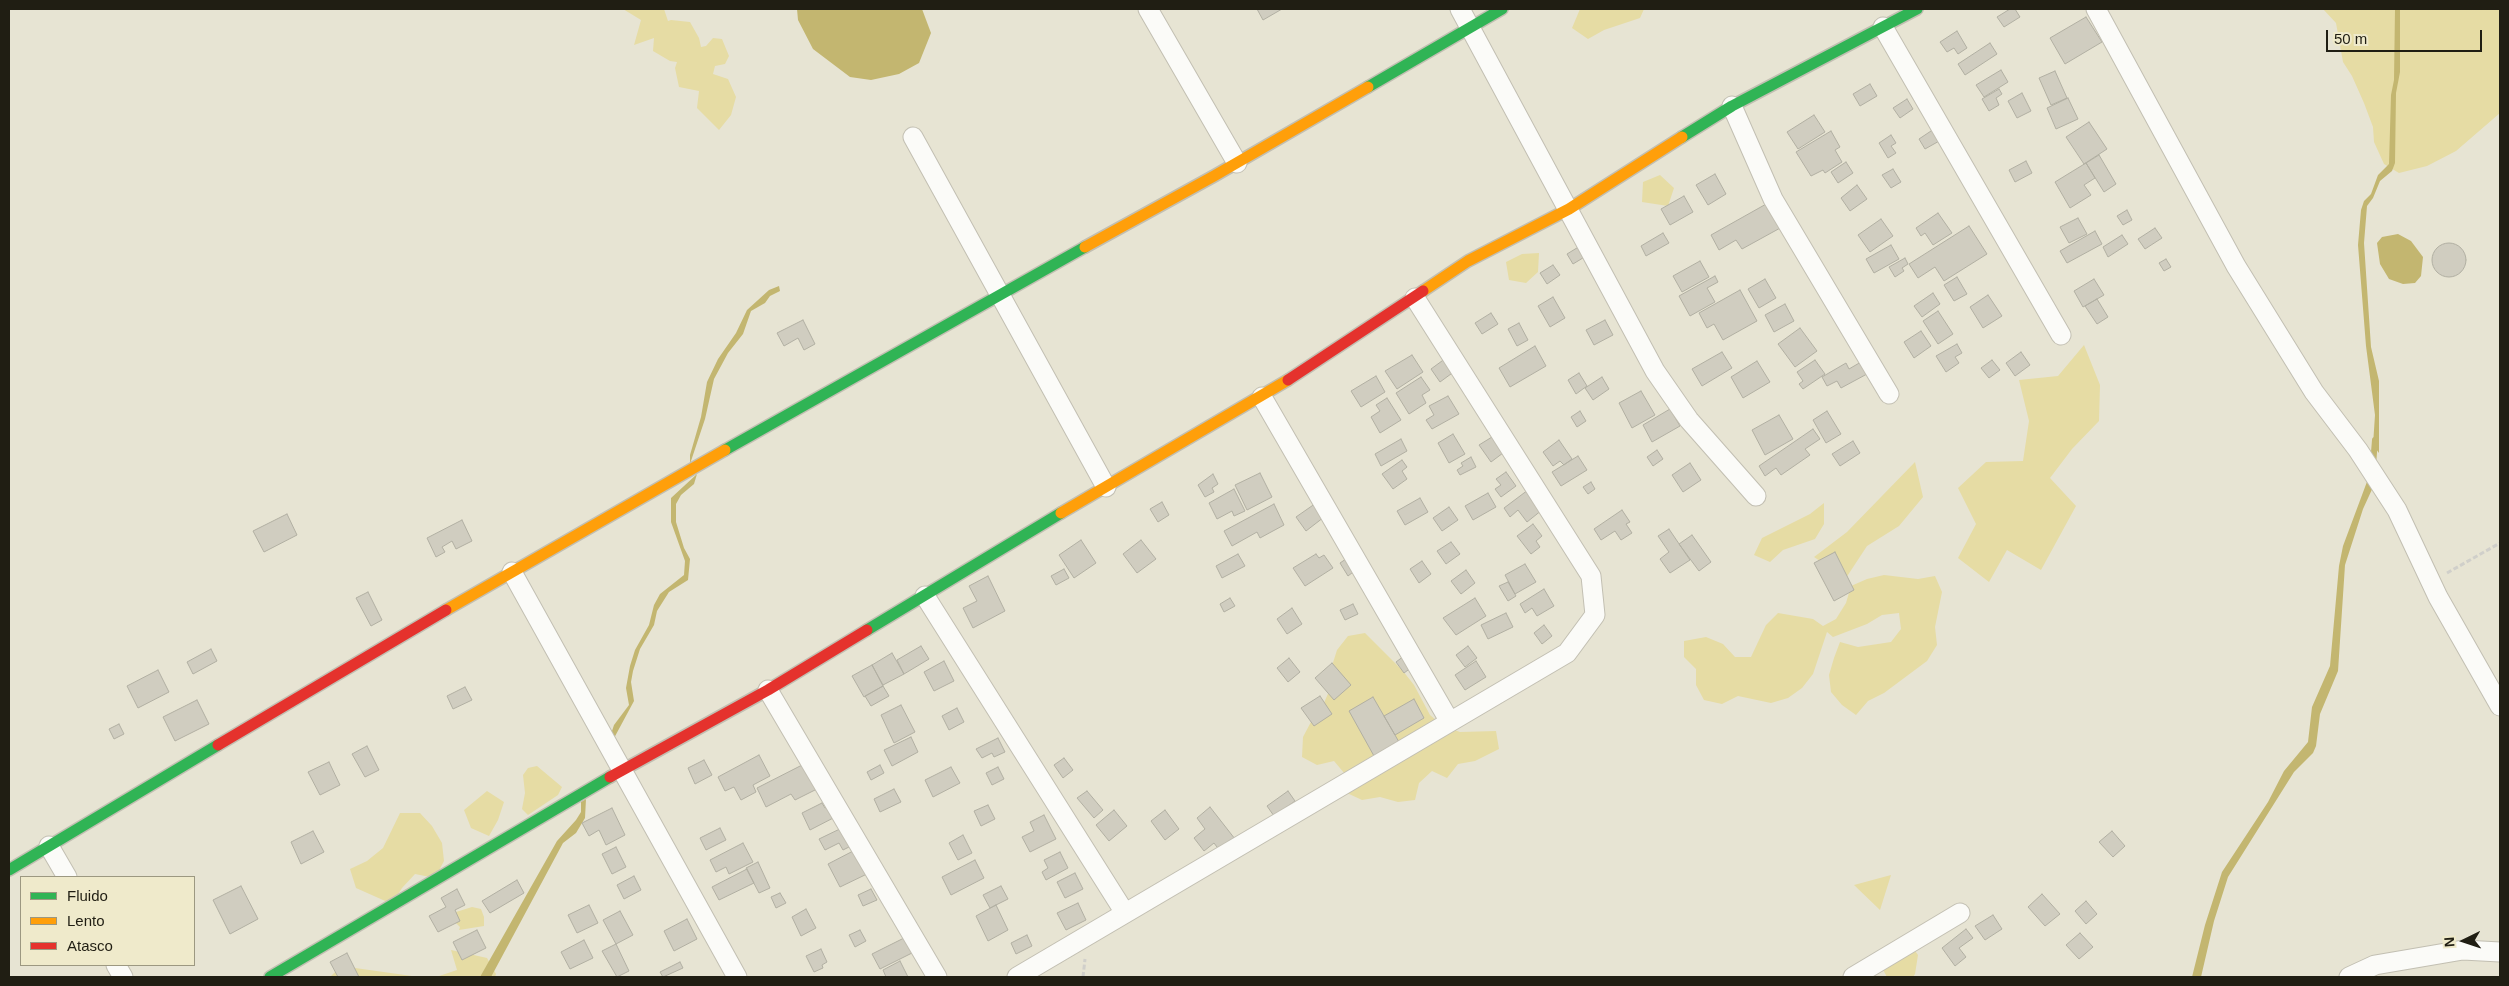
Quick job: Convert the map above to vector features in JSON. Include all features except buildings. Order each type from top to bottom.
[{"type":"street","points":[[1148,9],[1237,163]]},
{"type":"street","points":[[1460,9],[1656,371],[1689,420],[1756,496]]},
{"type":"street","points":[[9,870],[372,652],[999,294],[1237,163],[1502,9]]},
{"type":"street","points":[[270,977],[621,771],[768,690],[1106,487],[1262,397],[1415,298],[1468,261],[1570,210],[1732,106],[1917,9]]},
{"type":"street","points":[[2096,9],[2236,266],[2314,392],[2363,458],[2397,510],[2431,582],[2500,706]]},
{"type":"street","points":[[1883,27],[2061,335]]},
{"type":"street","points":[[1732,106],[1774,199],[1889,394]]},
{"type":"street","points":[[913,137],[1106,487]]},
{"type":"street","points":[[1017,977],[1567,653],[1595,615],[1591,576],[1415,298]]},
{"type":"street","points":[[1262,397],[1450,722]]},
{"type":"street","points":[[512,572],[737,977]]},
{"type":"street","points":[[925,596],[1125,913]]},
{"type":"street","points":[[768,690],[937,977]]},
{"type":"street","points":[[49,846],[66,876]]},
{"type":"street","points":[[1852,977],[1960,914]]},
{"type":"street","points":[[2349,977],[2375,965],[2463,950],[2500,952]]},
{"type":"street","points":[[117,966],[123,977]]},
{"type":"path","points":[[2431,582],[2500,543]]},
{"type":"shaded area","points":[[623,9],[664,9],[668,21],[690,22],[699,38],[701,47],[706,46],[713,38],[722,39],[729,56],[725,64],[715,66],[713,74],[728,79],[736,97],[731,115],[719,130],[697,108],[699,91],[679,87],[675,68],[677,62],[670,61],[653,51],[654,38],[634,45],[641,20]]},
{"type":"shaded area","points":[[797,9],[922,9],[931,33],[919,63],[899,74],[871,80],[850,77],[813,49],[798,20]]},
{"type":"shaded area","points":[[1580,9],[1644,9],[1640,18],[1604,30],[1588,39],[1572,28]]},
{"type":"shaded area","points":[[2323,9],[2500,9],[2500,113],[2456,151],[2427,166],[2399,173],[2384,164],[2374,142],[2373,127],[2364,103],[2352,76],[2343,62],[2336,23]]},
{"type":"shaded area","points":[[2395,9],[2400,9],[2400,72],[2396,93],[2395,163],[2392,171],[2380,181],[2373,198],[2367,206],[2364,243],[2371,347],[2379,381],[2379,453],[2373,445],[2375,415],[2366,346],[2358,245],[2361,210],[2364,201],[2371,194],[2378,175],[2389,164],[2391,95],[2394,80]]},
{"type":"shaded area","points":[[1660,175],[1674,188],[1668,206],[1642,202],[1643,182]]},
{"type":"shaded area","points":[[2398,234],[2411,241],[2423,257],[2421,276],[2415,283],[2403,284],[2389,279],[2380,264],[2377,243],[2382,237]]},
{"type":"shaded area","points":[[1539,253],[1538,272],[1526,283],[1509,280],[1506,262],[1522,254]]},
{"type":"shaded area","points":[[779,286],[780,291],[770,296],[765,303],[751,311],[743,334],[728,353],[714,379],[705,419],[690,464],[690,455],[701,417],[707,382],[718,359],[736,333],[747,310],[769,290]]},
{"type":"shaded area","points":[[2084,345],[2100,385],[2099,421],[2072,449],[2050,478],[2076,506],[2041,570],[2007,550],[1989,582],[1958,558],[1976,524],[1958,488],[1986,462],[2023,461],[2029,421],[2019,380],[2058,376]]},
{"type":"shaded area","points":[[1915,462],[1923,497],[1899,526],[1867,546],[1846,578],[1814,557],[1847,532]]},
{"type":"shaded area","points":[[697,474],[694,484],[681,495],[676,504],[676,522],[684,548],[690,559],[688,580],[669,592],[657,611],[654,625],[640,649],[633,671],[631,682],[634,701],[613,740],[611,734],[614,725],[629,705],[626,688],[630,666],[635,650],[649,625],[654,605],[660,594],[684,575],[685,561],[671,522],[671,498]]},
{"type":"shaded area","points":[[2368,479],[2374,485],[2363,509],[2345,565],[2338,671],[2320,714],[2316,746],[2313,753],[2294,772],[2228,877],[2214,921],[2201,977],[2192,977],[2205,925],[2222,872],[2268,802],[2284,771],[2308,742],[2312,707],[2330,666],[2339,566],[2343,546]]},
{"type":"shaded area","points":[[1824,503],[1824,524],[1815,539],[1783,550],[1770,562],[1754,555],[1762,538],[1810,514]]},
{"type":"shaded area","points":[[1884,575],[1918,579],[1935,576],[1942,592],[1935,627],[1937,645],[1927,661],[1884,693],[1868,701],[1856,715],[1842,705],[1831,692],[1829,675],[1840,642],[1858,647],[1891,642],[1901,629],[1899,613],[1882,615],[1867,624],[1833,637],[1827,632],[1813,674],[1802,688],[1788,698],[1771,703],[1738,696],[1722,704],[1704,700],[1696,685],[1696,669],[1684,657],[1684,641],[1706,637],[1723,644],[1735,657],[1751,657],[1766,625],[1778,613],[1813,619],[1823,626],[1836,619],[1846,603],[1851,586],[1867,579]]},
{"type":"shaded area","points":[[1365,633],[1403,671],[1414,685],[1430,715],[1443,726],[1460,732],[1496,731],[1499,749],[1475,761],[1458,764],[1447,778],[1432,771],[1419,783],[1415,800],[1398,802],[1380,797],[1362,800],[1347,793],[1345,774],[1334,761],[1317,765],[1302,757],[1303,737],[1323,705],[1331,687],[1331,669],[1337,650],[1348,636]]},
{"type":"shaded area","points":[[537,766],[562,787],[558,795],[528,815],[522,809],[525,793],[523,775],[528,768]]},
{"type":"shaded area","points":[[487,791],[504,802],[498,820],[489,836],[471,828],[464,810]]},
{"type":"shaded area","points":[[586,799],[585,818],[576,833],[563,843],[491,977],[480,977],[557,841],[576,820],[581,812],[581,802]]},
{"type":"shaded area","points":[[400,813],[420,813],[432,826],[442,843],[444,861],[435,878],[415,874],[402,888],[392,904],[356,888],[350,869],[367,861],[383,848]]},
{"type":"shaded area","points":[[1891,875],[1880,910],[1854,885]]},
{"type":"shaded area","points":[[472,907],[481,909],[484,917],[484,926],[459,930],[460,927],[454,921],[456,912]]},
{"type":"shaded area","points":[[1907,940],[1918,955],[1915,974],[1913,977],[1887,977],[1880,964],[1888,945]]},
{"type":"shaded area","points":[[451,950],[487,958],[496,974],[495,977],[419,977],[439,976],[457,970]]},
{"type":"shaded area","points":[[341,966],[419,977],[330,977]]},
{"type":"waterway","points":[[2373,465],[2375,440]]},
{"type":"traffic: fast","points":[[1368,87],[1502,9]]},
{"type":"traffic: fast","points":[[1682,137],[1732,106],[1917,9]]},
{"type":"traffic: fast","points":[[725,450],[1085,247]]},
{"type":"traffic: fast","points":[[867,630],[1061,513]]},
{"type":"traffic: fast","points":[[9,870],[218,745]]},
{"type":"traffic: fast","points":[[270,977],[610,777]]},
{"type":"traffic: slow","points":[[1085,247],[1214,176],[1368,87]]},
{"type":"traffic: slow","points":[[1423,291],[1468,261],[1569,209],[1682,137]]},
{"type":"traffic: slow","points":[[1061,513],[1288,380]]},
{"type":"traffic: slow","points":[[446,610],[725,450]]},
{"type":"traffic: jam","points":[[1288,380],[1423,291]]},
{"type":"traffic: jam","points":[[218,745],[446,610]]},
{"type":"traffic: jam","points":[[610,777],[768,690],[867,630]]}]
